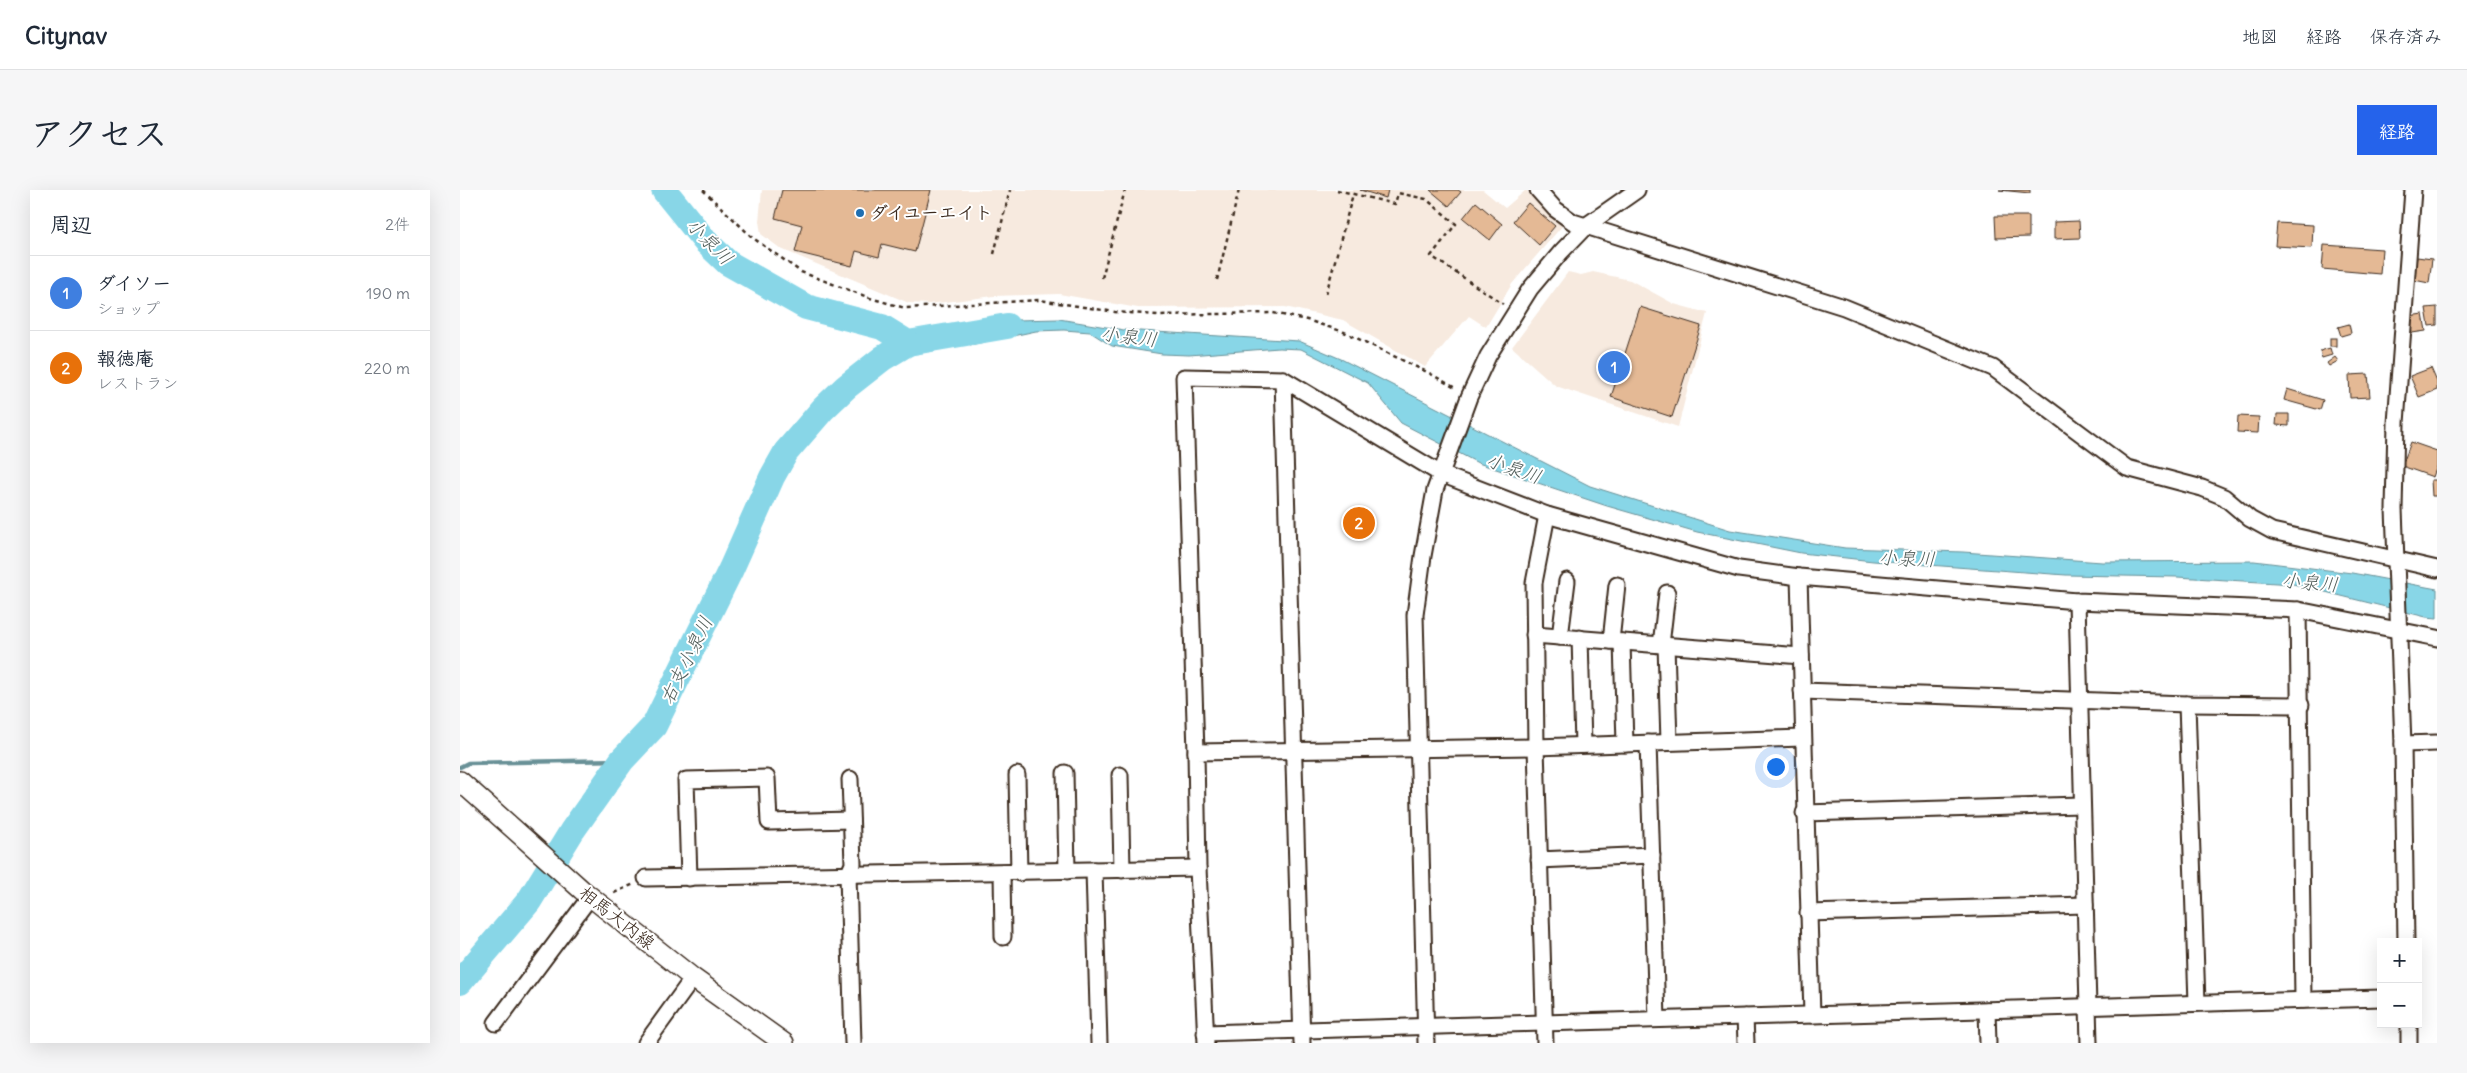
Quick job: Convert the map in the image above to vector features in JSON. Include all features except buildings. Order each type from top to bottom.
[{"type":"main road","name":"相馬大内線","points":[[460,781],[539,854],[589,896],[693,978],[784,1043]]},
{"type":"street","points":[[1538,190],[1561,214],[1573,222],[1844,306],[1993,368],[2127,468],[2202,488],[2224,497],[2250,519],[2272,531],[2437,570]]},
{"type":"street","points":[[1426,1043],[1415,616],[1423,556],[1435,490],[1469,397],[1488,356],[1530,289],[1587,225],[1637,190]]},
{"type":"street","points":[[2406,938],[2403,744],[2394,509],[2396,423],[2413,190]]},
{"type":"street","points":[[2377,998],[1425,1026],[1302,1037],[1206,1038],[1198,868],[1184,377],[1283,379],[1441,474],[1547,515],[1739,569],[1798,577],[2078,601],[2298,610],[2437,638]]},
{"type":"street","points":[[1283,379],[1302,1037]]},
{"type":"street","points":[[1545,1043],[1536,747],[1534,583],[1547,515]]},
{"type":"street","points":[[1798,577],[1804,813],[1812,1015]]},
{"type":"street","points":[[1560,637],[1567,581]]},
{"type":"street","points":[[1617,585],[1617,641],[1625,744]]},
{"type":"street","points":[[1667,593],[1664,645],[1669,742]]},
{"type":"street","points":[[2078,601],[2089,1043]]},
{"type":"street","points":[[2298,610],[2301,705],[2304,1000]]},
{"type":"street","points":[[1534,635],[1800,656]]},
{"type":"street","points":[[1580,638],[1582,745]]},
{"type":"street","points":[[1802,691],[2187,704],[2301,705]]},
{"type":"street","points":[[2187,704],[2197,1003]]},
{"type":"street","points":[[1196,752],[1417,747],[1536,747],[1803,738]]},
{"type":"street","points":[[1648,743],[1657,1019]]},
{"type":"street","points":[[2403,744],[2437,743]]},
{"type":"street","points":[[1065,773],[1068,871]]},
{"type":"street","points":[[1017,775],[1019,873]]},
{"type":"street","points":[[1120,775],[1122,870]]},
{"type":"street","points":[[689,878],[686,780],[767,778],[769,822],[851,820]]},
{"type":"street","points":[[850,779],[853,864],[848,874],[853,1043]]},
{"type":"street","points":[[1804,813],[2082,805]]},
{"type":"street","points":[[1539,860],[1652,855]]},
{"type":"street","points":[[646,878],[1019,873],[1198,868]]},
{"type":"street","points":[[1094,870],[1099,1043]]},
{"type":"street","points":[[1002,873],[1003,937]]},
{"type":"street","points":[[496,1023],[589,896]]},
{"type":"street","points":[[1808,913],[2085,905]]},
{"type":"street","points":[[646,1043],[693,978]]},
{"type":"street","points":[[1988,1010],[1988,1043]]},
{"type":"street","points":[[1745,1017],[1746,1043]]},
{"type":"street","points":[[2408,1028],[2409,1043]]},
{"type":"path","points":[[703,190],[753,238],[801,272],[906,308],[1040,300],[1115,312],[1158,315],[1273,313],[1307,320],[1344,332],[1431,374],[1469,397]]},
{"type":"path","points":[[994,254],[1010,190]]},
{"type":"path","points":[[1102,278],[1125,190]]},
{"type":"path","points":[[1217,280],[1239,190]]},
{"type":"path","points":[[1338,190],[1395,204],[1398,193],[1426,199],[1456,224],[1431,256],[1504,304]]},
{"type":"path","points":[[1326,294],[1353,194]]},
{"type":"path","points":[[589,896],[646,878]]},
{"type":"shaded area","points":[[762,190],[1483,190],[1505,208],[1526,190],[1563,225],[1512,284],[1486,327],[1469,316],[1425,367],[1343,320],[1285,307],[1138,308],[1059,294],[994,296],[929,304],[909,303],[781,249],[761,234],[759,221]]},
{"type":"shaded area","points":[[1568,272],[1581,275],[1593,272],[1630,280],[1674,304],[1707,313],[1678,427],[1556,386],[1512,347]]},
{"type":"water","points":[[1059,319],[1124,330],[1299,341],[1341,359],[1590,486],[1730,530],[1845,548],[1963,552],[2102,562],[2254,561],[2352,573],[2437,589],[2437,618],[2426,617],[2293,584],[2177,577],[2066,575],[1873,561],[1801,553],[1697,532],[1607,506],[1478,463],[1401,423],[1368,383],[1301,349],[1279,348],[1189,355],[1162,354],[1112,346],[1090,332],[1064,330],[1036,331],[970,345],[973,321]]},
{"type":"waterway","name":"小泉川","points":[[664,190],[705,241],[728,263],[806,307],[882,327],[908,343],[1007,326]]},
{"type":"waterway","name":"右支小泉川","points":[[460,982],[529,901],[572,831],[622,760],[654,726],[731,569],[772,477],[786,452],[823,409],[846,387],[883,358],[908,343]]},
{"type":"waterway","points":[[460,767],[468,763],[622,760]]},
{"type":"place","name":"ダイユーエイト","points":[[860,213]]},
{"type":"place","name":"ダイソー","points":[[1614,367]]},
{"type":"place","name":"報徳庵","points":[[1359,523]]}]
